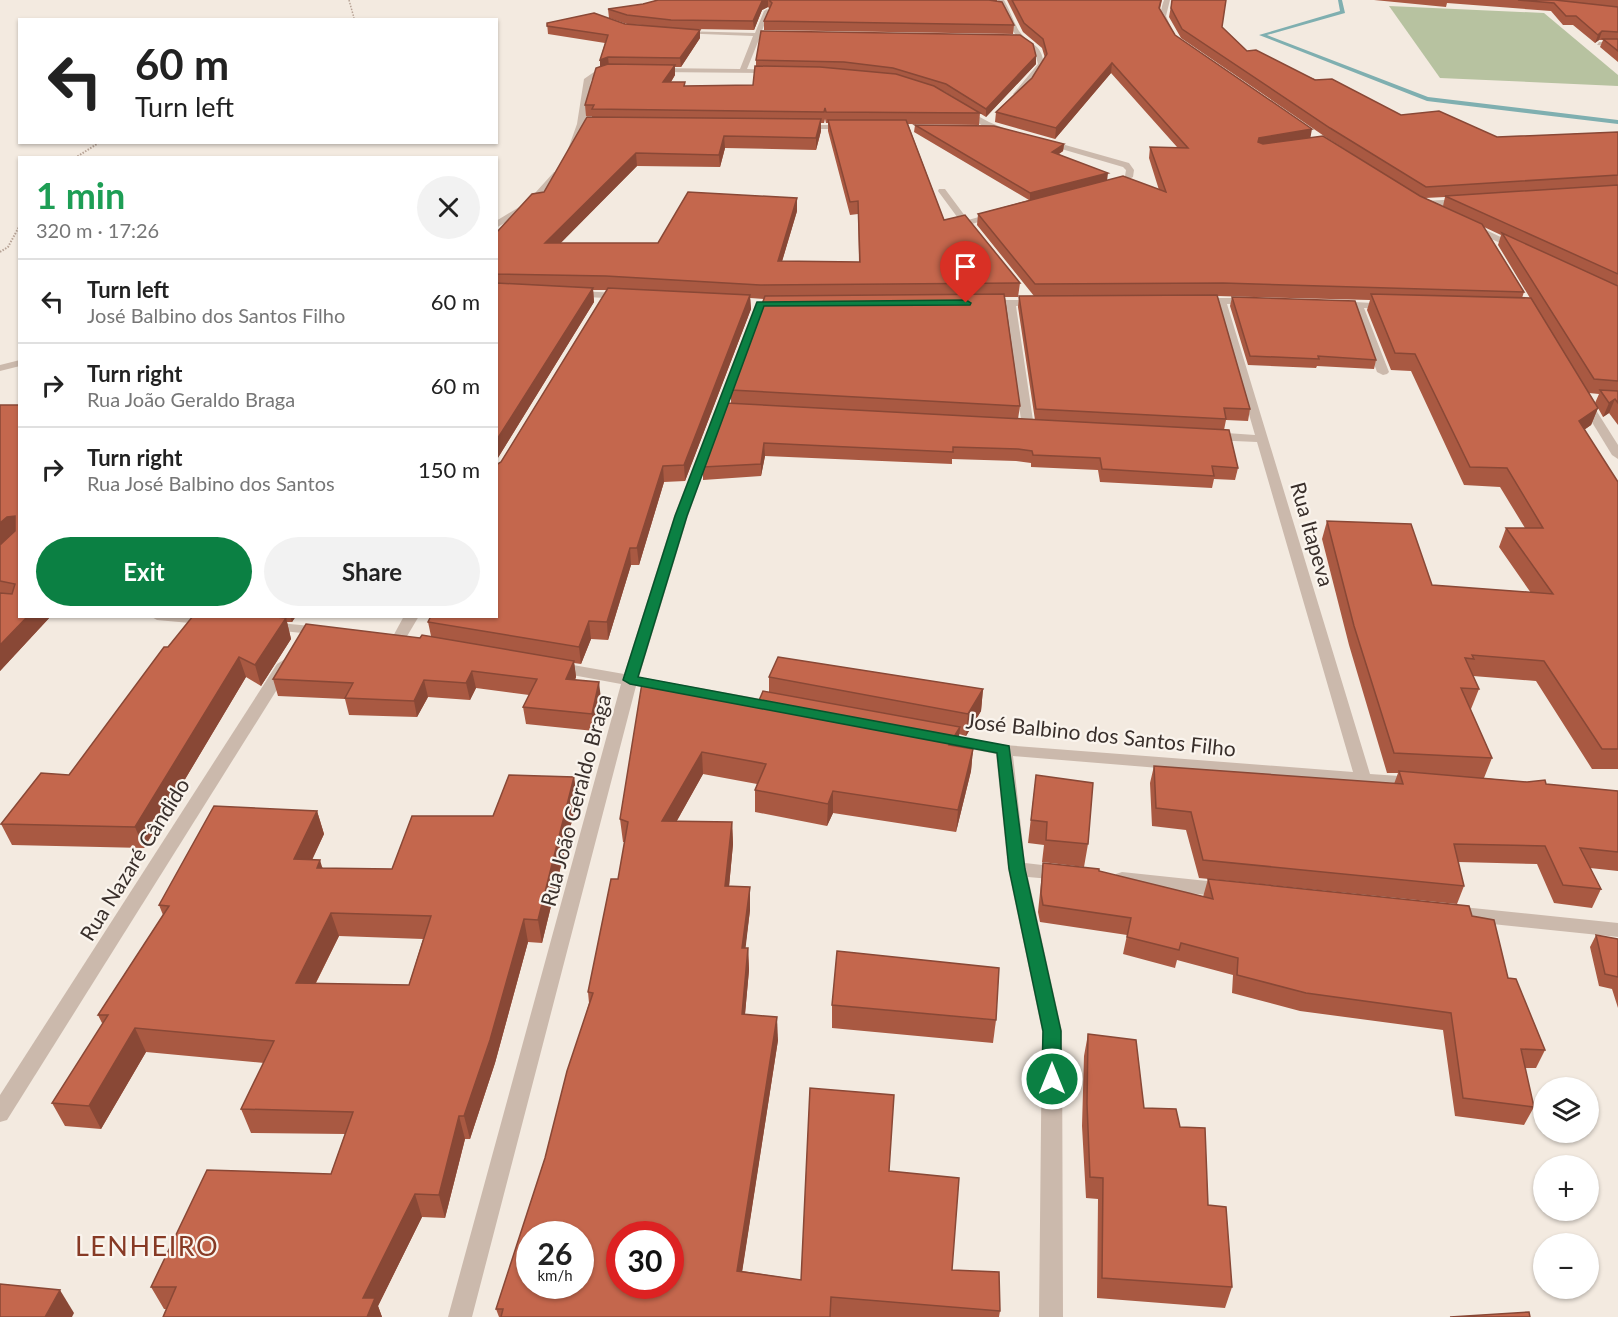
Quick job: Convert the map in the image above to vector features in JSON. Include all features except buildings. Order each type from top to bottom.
[{"type":"street","points":[[1001,0],[1022,38]]},
{"type":"street","points":[[1167,0],[1162,11],[1164,24],[1177,41]]},
{"type":"street","points":[[742,72],[767,11]]},
{"type":"street","points":[[671,33],[792,35]]},
{"type":"street","points":[[1011,38],[1022,38],[1033,43],[1040,52],[1041,64],[1027,84],[1011,100]]},
{"type":"street","points":[[1599,44],[1618,44]]},
{"type":"street","points":[[568,155],[581,124],[588,79],[596,73],[621,70]]},
{"type":"street","points":[[643,70],[787,73]]},
{"type":"street","points":[[957,105],[996,129],[1017,134]]},
{"type":"street","points":[[986,124],[994,116]]},
{"type":"street","points":[[581,124],[593,124]]},
{"type":"street","points":[[795,127],[854,128]]},
{"type":"street","points":[[972,129],[996,129]]},
{"type":"street","points":[[1038,140],[1126,165],[1130,170],[1129,177],[1103,187]]},
{"type":"street","points":[[498,224],[529,205],[563,165]]},
{"type":"street","points":[[942,191],[980,241]]},
{"type":"street","points":[[1412,197],[1442,213]]},
{"type":"street","points":[[1422,204],[1479,200]]},
{"type":"street","points":[[966,223],[1011,211]]},
{"type":"street","points":[[1462,222],[1524,251]]},
{"type":"street","points":[[1482,231],[1494,251]]},
{"type":"street","points":[[562,294],[602,300],[629,296]]},
{"type":"street","points":[[1024,294],[1031,303]]},
{"type":"street","points":[[1185,301],[1255,302]]},
{"type":"street","name":"Rua Itapeva","points":[[1221,301],[1363,780]]},
{"type":"street","points":[[977,303],[1043,302]]},
{"type":"street","name":"Rua João Geraldo Braga","points":[[460,1317],[630,680],[681,516],[725,410],[760,303]]},
{"type":"street","points":[[1010,303],[1028,427]]},
{"type":"street","points":[[1323,304],[1403,306]]},
{"type":"street","points":[[1358,305],[1383,372]]},
{"type":"street","points":[[0,368],[18,364]]},
{"type":"street","points":[[1585,395],[1614,441],[1618,454]]},
{"type":"street","points":[[1205,436],[1263,439]]},
{"type":"street","points":[[189,618],[224,622]]},
{"type":"street","points":[[398,640],[411,618]]},
{"type":"street","points":[[248,624],[341,634]]},
{"type":"street","name":"Rua Nazaré Cândido","points":[[0,1113],[307,630]]},
{"type":"street","points":[[537,664],[794,710]]},
{"type":"street","name":"José Balbino dos Santos Filho","points":[[922,734],[1004,750],[1433,784]]},
{"type":"street","points":[[1004,750],[1017,869],[1052,1031],[1051,1317]]},
{"type":"street","points":[[1017,869],[1076,875]]},
{"type":"street","points":[[1100,877],[1241,892]]},
{"type":"street","points":[[1430,911],[1618,930]]},
{"type":"path","points":[[349,0],[354,18]]},
{"type":"path","points":[[78,156],[97,144]]},
{"type":"path","points":[[0,252],[8,247],[18,229]]},
{"type":"green space","points":[[1389,6],[1544,13],[1618,75],[1618,86],[1440,78]]},
{"type":"waterway","points":[[1340,0],[1343,12],[1262,35],[1427,99],[1618,122]]},
{"type":"district","name":"LENHEIRO","points":[[147,1245]]},
{"type":"route","points":[[966,303],[760,304],[681,516],[630,680],[1004,750],[1017,869],[1052,1031],[1052,1079]]}]
